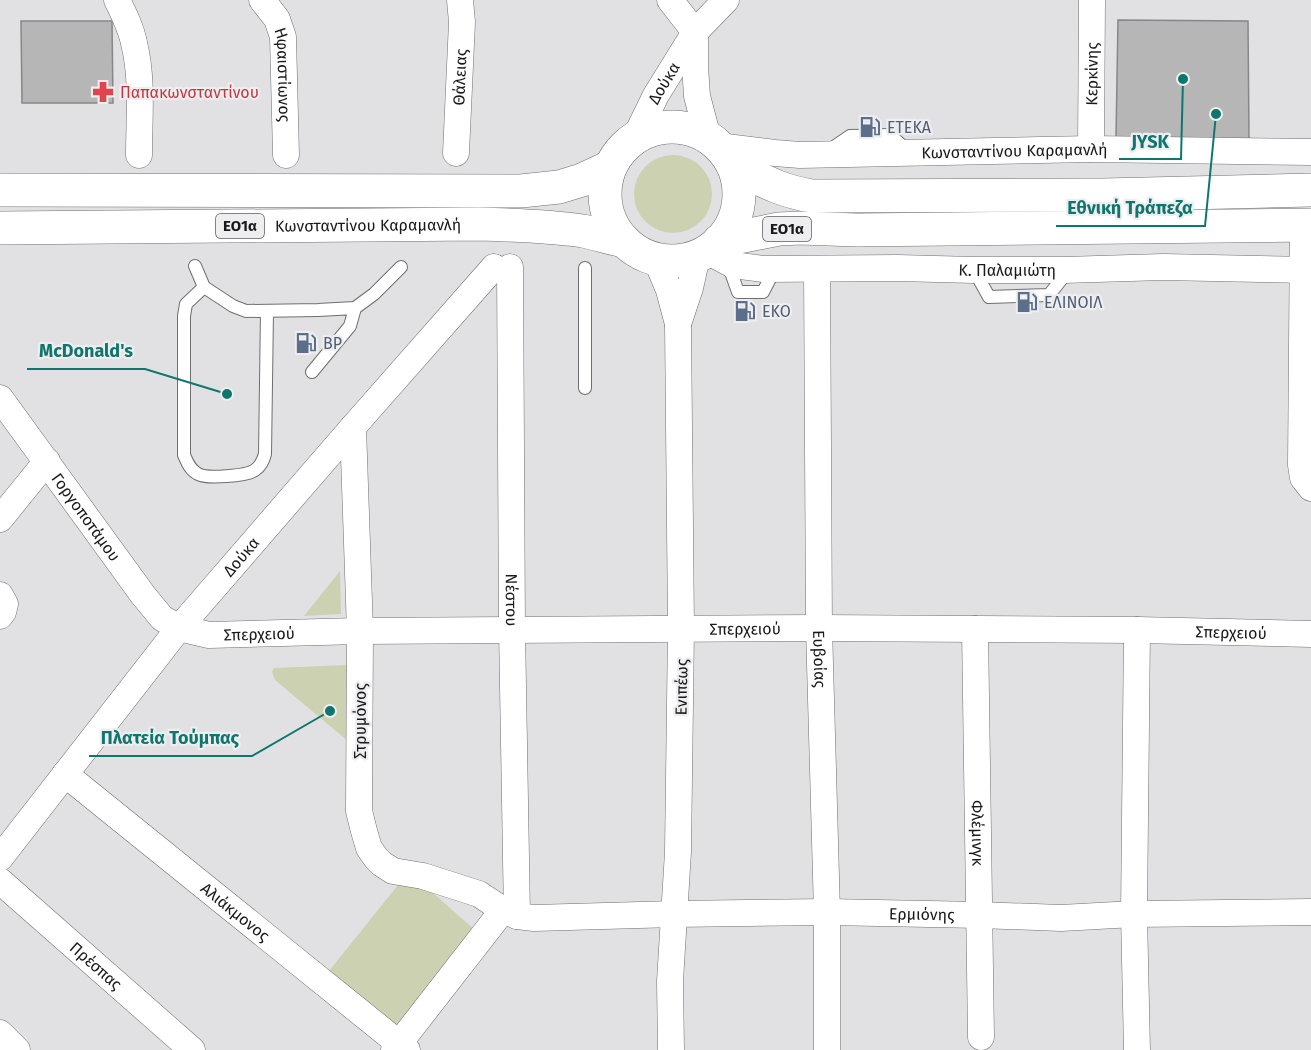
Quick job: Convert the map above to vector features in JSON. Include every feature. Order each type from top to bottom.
[{"type":"main road","name":"Κωνσταντίνου Καραμανλή","points":[[1307,225],[857,230],[800,228],[766,231],[713,253],[679,261],[649,257],[636,251],[624,241],[608,215],[605,185],[610,167],[625,146],[644,133],[658,128],[671,127],[693,130],[775,187],[812,196],[1103,195],[1311,190]]},
{"type":"main road","points":[[713,253],[729,230],[739,201],[738,186],[720,150]]},
{"type":"main road","name":"Κωνσταντίνου Καραμανλή","points":[[0,190],[521,191],[559,188],[610,167]]},
{"type":"main road","name":"Κωνσταντίνου Καραμανλή","points":[[0,228],[479,224],[582,231],[624,241]]},
{"type":"street","points":[[117,0],[134,43],[138,68],[139,154]]},
{"type":"street","name":"Ηφαιστίωνος","points":[[262,0],[277,19],[283,37],[286,155]]},
{"type":"street","name":"Θάλειας","points":[[456,153],[462,22],[460,0]]},
{"type":"street","points":[[670,0],[695,32]]},
{"type":"street","name":"Δούκα","points":[[635,138],[656,95],[695,32],[726,0]]},
{"type":"street","name":"Κερκίνης","points":[[1091,149],[1092,0]]},
{"type":"street","name":"Δούκα","points":[[695,32],[696,86],[700,108],[720,150]]},
{"type":"street","name":"Κωνσταντίνου Καραμανλή","points":[[720,150],[822,155],[1091,149],[1311,152]]},
{"type":"street","points":[[1307,225],[1301,465],[1303,478],[1311,488]]},
{"type":"street","name":"Κ. Παλαμιώτη","points":[[713,253],[742,267],[775,269],[1070,270],[1163,267],[1306,270]]},
{"type":"street","name":"Ενιπέως","points":[[678,324],[690,288],[713,253]]},
{"type":"street","name":"Ενιπέως","points":[[656,259],[669,290],[678,324],[681,628],[679,826],[670,981],[671,1050]]},
{"type":"street","name":"Δούκα","points":[[0,858],[179,628],[353,426],[502,267]]},
{"type":"street","name":"Νέστου","points":[[502,267],[518,914]]},
{"type":"street","name":"Ευβοίας","points":[[817,268],[819,628],[827,912],[826,1050]]},
{"type":"street","name":"Γοργοποτάμου","points":[[0,398],[143,595],[162,618],[179,628]]},
{"type":"street","name":"Στρυμόνος","points":[[353,426],[360,631],[359,811],[369,848],[376,858],[393,871],[423,876],[479,894],[518,914]]},
{"type":"street","points":[[0,519],[47,461]]},
{"type":"street","name":"Σπερχειού","points":[[179,628],[209,636],[360,631],[681,628],[1137,630],[1311,634]]},
{"type":"street","name":"Φλέμινγκ","points":[[975,629],[981,1036]]},
{"type":"street","points":[[1137,630],[1134,914],[1137,1050]]},
{"type":"street","name":"Αλιάκμονος","points":[[65,774],[400,1048]]},
{"type":"street","name":"Πρέσπας","points":[[0,881],[192,1050]]},
{"type":"street","name":"Ερμιόνης","points":[[518,914],[827,912],[1060,918],[1134,914],[1311,912]]},
{"type":"street","points":[[400,1048],[518,914]]},
{"type":"street","points":[[0,1033],[17,1050]]},
{"type":"lane","points":[[195,266],[204,288],[233,306],[246,311],[355,308],[374,294],[401,267]]},
{"type":"lane","points":[[585,268],[585,388]]},
{"type":"lane","points":[[204,288],[186,304],[184,316],[184,454],[189,466],[199,475],[230,476],[253,472],[262,464],[265,454],[267,311]]},
{"type":"lane","points":[[312,372],[350,326],[355,308]]},
{"type":"green space","points":[[673,155],[688,158],[701,166],[709,179],[712,194],[709,209],[701,222],[688,230],[673,233],[658,230],[645,222],[637,209],[634,194],[637,179],[645,166],[658,158]]},
{"type":"green space","points":[[340,571],[341,614],[304,616]]},
{"type":"green space","points":[[347,665],[349,742],[275,680],[272,672],[274,668]]},
{"type":"green space","points":[[402,880],[433,893],[475,930],[397,1028],[329,971]]},
{"type":"building","points":[[1118,20],[1248,21],[1249,139],[1116,137]]},
{"type":"building","points":[[21,21],[112,21],[113,103],[22,103]]},
{"type":"place","name":"JYSK","points":[[1183,79]]},
{"type":"place","name":"Παπακωνσταντίνου","points":[[103,92]]},
{"type":"place","name":"Εθνική Τράπεζα","points":[[1216,114]]},
{"type":"place","name":"ΕΤΕΚΑ","points":[[870,127]]},
{"type":"place","name":"ΕΛΙΝΟΙΛ","points":[[1027,302]]},
{"type":"place","name":"EKO","points":[[745,311]]},
{"type":"place","name":"BP","points":[[306,343]]},
{"type":"place","name":"McDonald's","points":[[227,394]]},
{"type":"place","name":"Πλατεία Τούμπας","points":[[330,711]]}]
